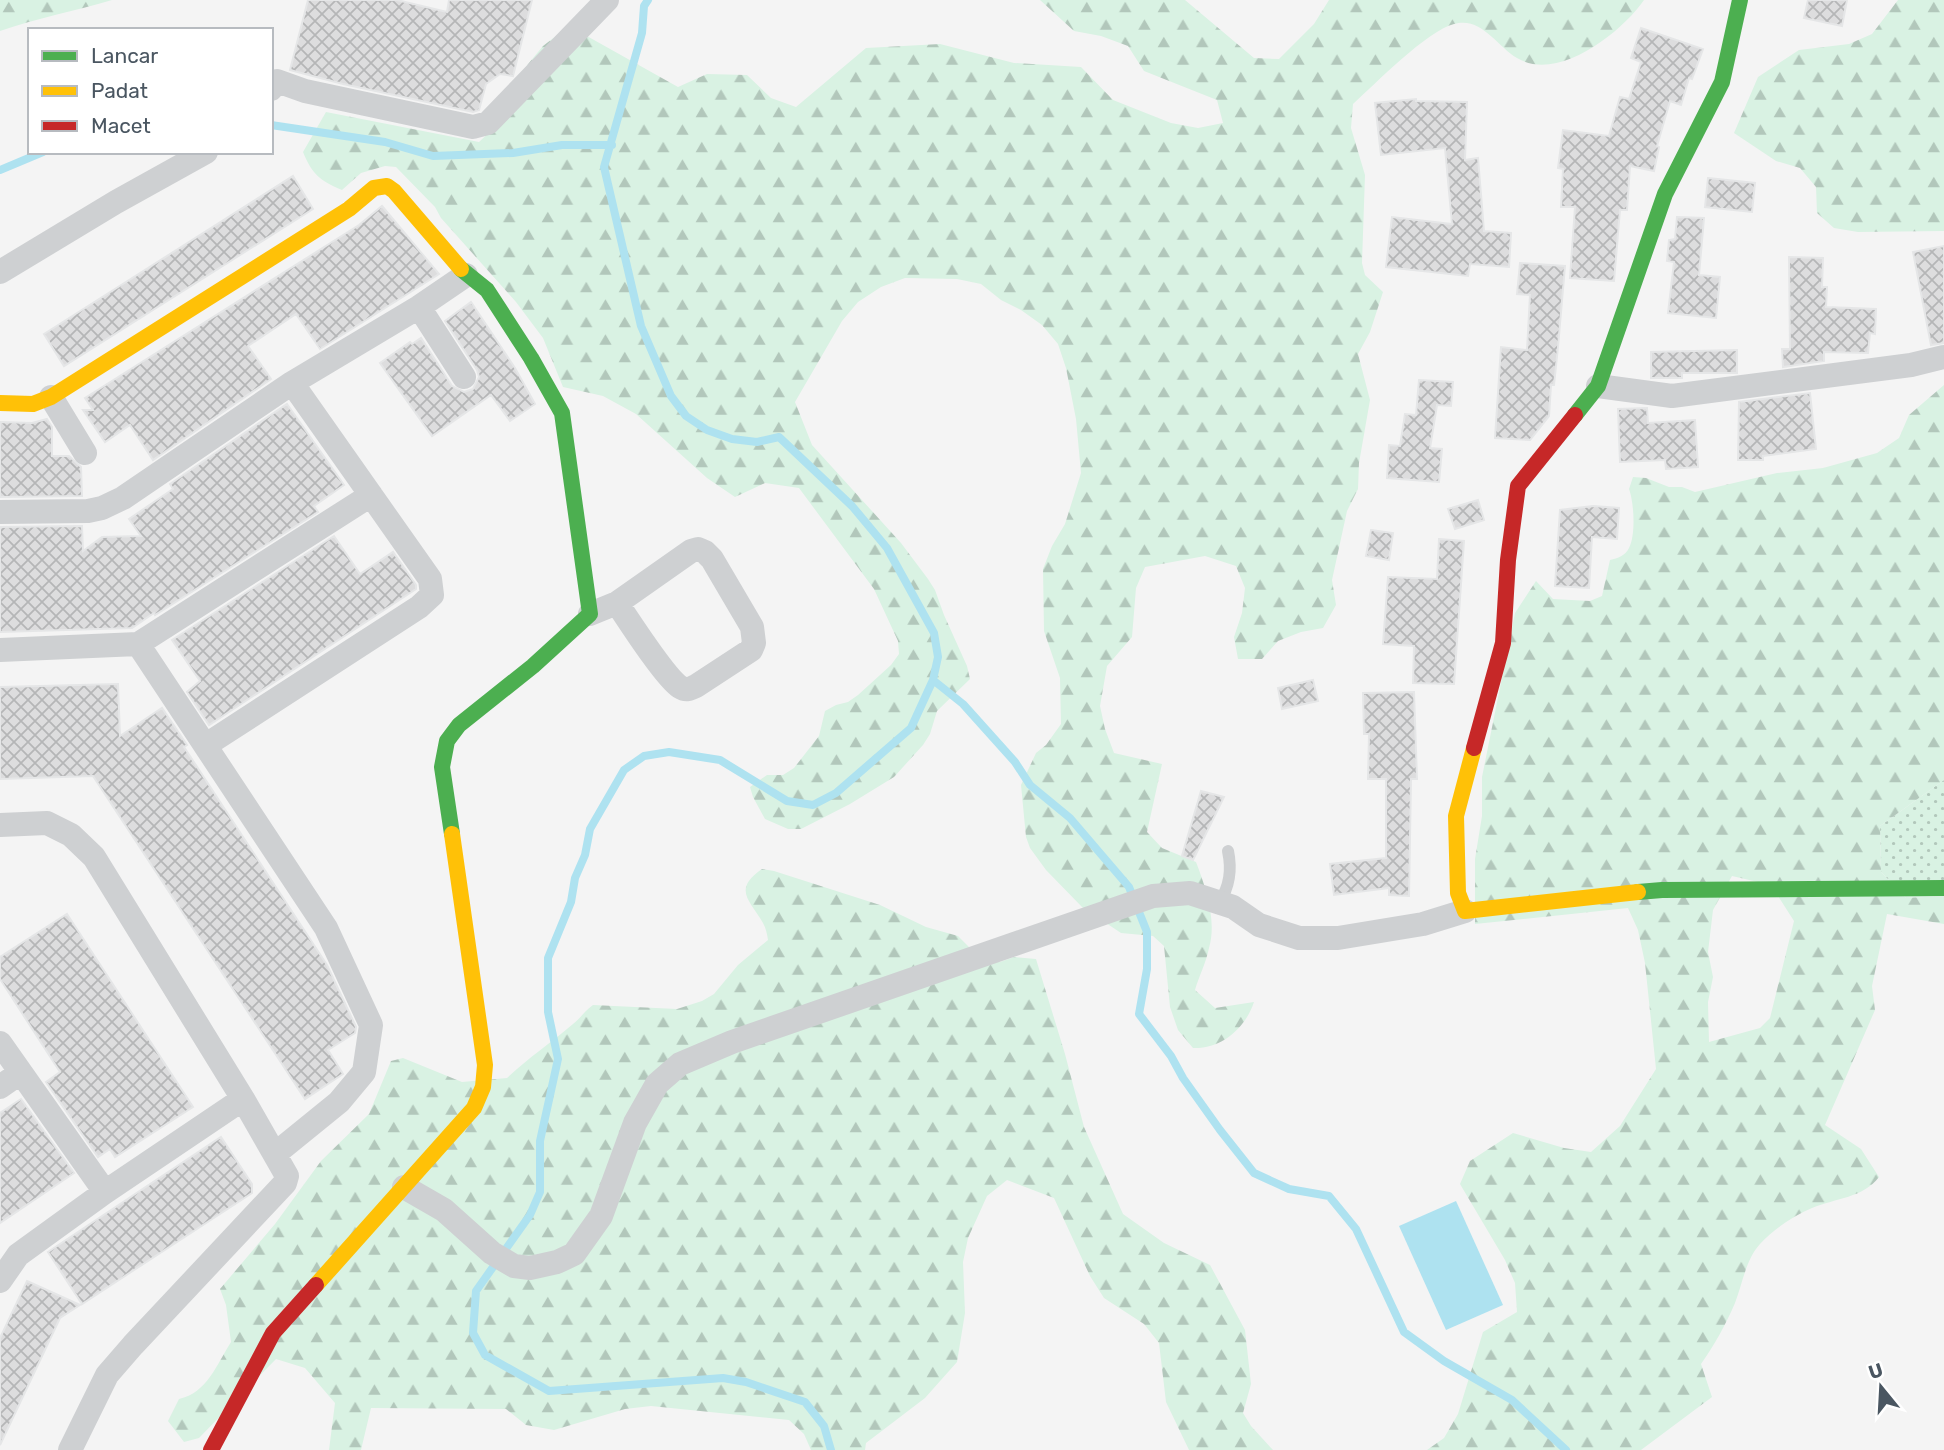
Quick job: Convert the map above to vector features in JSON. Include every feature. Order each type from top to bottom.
[{"type":"street","points":[[273,86],[277,81],[305,91],[473,127],[488,124],[607,0]]},
{"type":"street","points":[[1465,911],[1458,893],[1456,816],[1503,643],[1507,560],[1517,486],[1598,386],[1665,194],[1722,82],[1740,0]]},
{"type":"street","points":[[0,272],[202,154]]},
{"type":"street","points":[[0,403],[33,404],[51,397],[349,209],[374,188],[387,186],[467,275],[487,290],[531,358],[562,413],[590,614]]},
{"type":"street","points":[[0,512],[88,511],[123,498],[292,383],[467,275]]},
{"type":"street","points":[[419,307],[464,377]]},
{"type":"street","points":[[1598,386],[1672,396],[1911,365],[1944,357]]},
{"type":"street","points":[[206,745],[419,607],[432,595],[430,579],[292,383]]},
{"type":"street","points":[[51,397],[85,453]]},
{"type":"street","points":[[0,650],[138,644],[371,495]]},
{"type":"street","points":[[221,1443],[273,1333],[474,1108],[483,1087],[485,1065],[442,767],[447,741],[459,725],[533,666],[590,614],[617,603],[691,551],[698,549],[712,559],[752,627],[754,643],[751,649],[696,686],[688,690],[681,688],[670,677],[617,603]]},
{"type":"street","points":[[138,644],[326,928],[371,1025],[364,1072],[339,1102],[275,1154]]},
{"type":"street","points":[[0,825],[47,823],[71,835],[94,857],[243,1098],[287,1176],[285,1184],[107,1375],[70,1450]]},
{"type":"street","points":[[404,1187],[444,1210],[492,1254],[514,1266],[530,1268],[557,1262],[575,1254],[601,1216],[635,1123],[657,1084],[680,1064],[743,1038],[1153,896],[1190,893],[1233,907],[1259,925],[1298,937],[1338,938],[1423,925],[1465,911],[1662,890],[1944,888]]},
{"type":"street","points":[[0,1043],[10,1080],[105,1192]]},
{"type":"street","points":[[0,1281],[18,1255],[243,1098]]},
{"type":"lane","points":[[1219,902],[1228,885],[1228,851]]},
{"type":"green space","points":[[0,0],[112,0],[0,31]]},
{"type":"green space","points":[[1040,0],[1185,0],[1254,58],[1279,59],[1314,24],[1329,0],[1644,0],[1621,26],[1605,39],[1569,59],[1551,64],[1533,64],[1517,58],[1481,28],[1472,24],[1454,24],[1430,36],[1416,47],[1353,104],[1351,128],[1365,175],[1362,263],[1365,275],[1383,292],[1370,332],[1358,354],[1370,400],[1359,463],[1358,489],[1347,511],[1332,580],[1336,605],[1323,628],[1301,632],[1278,641],[1262,659],[1238,659],[1234,637],[1242,613],[1245,588],[1236,566],[1205,556],[1145,567],[1136,588],[1132,637],[1107,666],[1100,706],[1105,729],[1114,753],[1162,764],[1147,832],[1162,848],[1196,862],[1200,872],[1207,894],[1212,927],[1208,954],[1195,990],[1215,1008],[1254,1002],[1245,1021],[1231,1036],[1203,1047],[1193,1048],[1178,1030],[1170,1007],[1164,946],[1153,936],[1121,933],[1082,907],[1046,870],[1030,848],[1026,837],[1021,785],[1036,753],[1046,745],[1061,724],[1060,678],[1044,631],[1043,569],[1065,524],[1081,473],[1076,419],[1066,368],[1058,344],[1042,325],[1001,300],[981,284],[957,279],[905,278],[881,287],[858,302],[842,321],[795,402],[812,445],[901,543],[935,590],[970,679],[937,711],[930,734],[923,745],[894,777],[801,829],[788,829],[765,819],[750,787],[767,775],[783,775],[794,768],[819,736],[825,711],[858,695],[891,665],[899,654],[898,641],[874,589],[799,488],[765,483],[735,497],[707,478],[636,414],[603,396],[563,387],[543,338],[516,302],[441,218],[435,207],[396,167],[385,166],[361,173],[342,190],[317,176],[303,152],[326,112],[479,142],[495,127],[501,97],[543,46],[569,26],[678,87],[707,74],[747,75],[771,98],[796,107],[866,48],[940,44],[1014,63],[1081,67],[1113,100],[1171,123],[1198,128],[1223,123],[1217,100],[1144,71],[1128,46],[1101,36],[1074,31]]},
{"type":"green space","points":[[1898,0],[1944,0],[1944,231],[1858,232],[1834,228],[1817,213],[1816,187],[1800,168],[1776,161],[1734,133],[1758,77],[1799,50],[1849,44],[1872,34]]},
{"type":"green space","points":[[1944,385],[1944,780],[1880,826],[1881,872],[1906,898],[1944,896],[1944,924],[1887,914],[1872,986],[1875,1010],[1825,1125],[1861,1149],[1879,1177],[1873,1184],[1857,1193],[1798,1215],[1760,1244],[1748,1265],[1728,1319],[1701,1364],[1712,1397],[1641,1450],[1427,1450],[1444,1438],[1458,1414],[1483,1332],[1517,1312],[1515,1283],[1505,1260],[1460,1184],[1470,1161],[1513,1133],[1564,1148],[1591,1152],[1620,1126],[1656,1069],[1645,963],[1638,930],[1628,908],[1475,924],[1475,859],[1482,816],[1482,777],[1515,613],[1536,581],[1553,599],[1590,601],[1602,596],[1610,560],[1627,551],[1633,535],[1634,518],[1629,489],[1633,477],[1695,492],[1777,473],[1823,468],[1877,453],[1899,438],[1909,415]],"holes":[[[1732,876],[1771,885],[1794,921],[1770,1018],[1760,1028],[1709,1042],[1708,1002],[1713,977],[1708,952],[1713,910]]]},
{"type":"green space","points":[[1944,780],[1944,896],[1906,898],[1881,872],[1880,826]]},
{"type":"green space","points":[[762,869],[880,905],[926,927],[958,936],[970,948],[1000,962],[1014,957],[1036,959],[1084,1127],[1123,1214],[1164,1243],[1210,1265],[1245,1330],[1251,1384],[1243,1413],[1273,1450],[1189,1450],[1166,1402],[1159,1343],[1144,1324],[1104,1298],[1090,1276],[1054,1198],[1007,1180],[987,1196],[968,1238],[963,1262],[965,1313],[957,1362],[925,1398],[866,1443],[865,1450],[811,1450],[804,1434],[789,1420],[651,1406],[625,1409],[554,1430],[526,1425],[506,1409],[371,1408],[361,1450],[329,1450],[335,1403],[305,1368],[276,1359],[199,1438],[184,1442],[168,1421],[179,1399],[197,1391],[210,1377],[231,1342],[226,1305],[220,1289],[275,1224],[321,1161],[369,1114],[391,1061],[403,1058],[462,1082],[507,1078],[593,1005],[677,1009],[702,1001],[714,994],[738,965],[768,940],[764,925],[746,895],[748,883]]},
{"type":"water","points":[[1456,1201],[1503,1305],[1446,1330],[1399,1226]]},
{"type":"building","points":[[308,0],[397,0],[447,12],[449,0],[532,0],[513,76],[500,74],[486,84],[479,110],[473,112],[290,70]]},
{"type":"building","points":[[1808,0],[1847,0],[1842,26],[1804,18]]},
{"type":"building","points":[[1641,28],[1703,49],[1692,79],[1689,78],[1681,105],[1670,101],[1657,146],[1659,147],[1654,171],[1630,166],[1627,210],[1620,210],[1614,281],[1570,278],[1575,207],[1561,207],[1563,169],[1558,168],[1563,130],[1609,136],[1620,97],[1629,99],[1641,62],[1631,58]]},
{"type":"building","points":[[1416,99],[1467,102],[1465,160],[1478,158],[1484,231],[1511,233],[1509,267],[1470,264],[1468,276],[1386,267],[1392,217],[1452,224],[1445,148],[1381,155],[1375,103]]},
{"type":"building","points":[[293,176],[313,209],[64,366],[44,334]]},
{"type":"building","points":[[1708,178],[1755,183],[1752,212],[1705,207]]},
{"type":"building","points":[[382,206],[439,274],[320,349],[296,314],[248,346],[271,379],[153,460],[130,425],[105,442],[83,410],[93,410],[85,398],[359,225]]},
{"type":"building","points":[[1677,217],[1704,218],[1699,275],[1720,277],[1716,318],[1668,313],[1674,262],[1667,261],[1669,240],[1675,239]]},
{"type":"building","points":[[1944,246],[1944,343],[1931,345],[1913,252]]},
{"type":"building","points":[[1789,257],[1823,258],[1822,287],[1827,287],[1826,307],[1876,309],[1875,334],[1870,333],[1868,353],[1824,352],[1824,361],[1783,367],[1782,349],[1790,349]]},
{"type":"building","points":[[1520,263],[1565,266],[1549,416],[1530,440],[1495,438],[1501,347],[1527,350],[1530,295],[1517,294]]},
{"type":"building","points":[[471,302],[515,368],[535,404],[510,421],[491,395],[432,436],[380,363],[410,342],[412,344],[421,338],[452,386],[464,392],[473,389],[479,377],[477,370],[445,321]]},
{"type":"building","points":[[1737,350],[1737,373],[1682,373],[1682,378],[1651,378],[1651,352]]},
{"type":"building","points":[[1419,380],[1453,382],[1451,406],[1437,405],[1430,448],[1442,449],[1439,482],[1387,478],[1389,445],[1400,446],[1405,414],[1416,415]]},
{"type":"building","points":[[1810,393],[1816,449],[1763,456],[1763,460],[1738,460],[1739,402]]},
{"type":"building","points":[[287,404],[344,485],[314,506],[318,512],[132,628],[0,632],[0,527],[82,526],[83,551],[102,537],[141,536],[129,519],[173,489],[170,484]]},
{"type":"building","points":[[1647,408],[1648,423],[1695,420],[1698,467],[1666,469],[1665,460],[1620,462],[1618,409]]},
{"type":"building","points":[[47,419],[52,427],[52,456],[69,456],[81,467],[82,496],[0,497],[0,422],[32,423]]},
{"type":"building","points":[[1478,500],[1484,520],[1455,529],[1448,509]]},
{"type":"building","points":[[1593,506],[1619,508],[1617,539],[1592,537],[1589,588],[1555,586],[1560,510]]},
{"type":"building","points":[[1371,530],[1393,533],[1389,560],[1366,556]]},
{"type":"building","points":[[334,536],[360,574],[393,552],[416,585],[416,589],[209,725],[187,692],[200,681],[172,640]]},
{"type":"building","points":[[1439,539],[1464,541],[1454,684],[1413,683],[1414,646],[1383,644],[1388,577],[1437,579]]},
{"type":"building","points":[[1313,680],[1318,701],[1282,709],[1278,688]]},
{"type":"building","points":[[118,684],[120,736],[162,708],[187,745],[184,747],[327,965],[356,1027],[355,1033],[328,1050],[343,1074],[305,1099],[93,776],[0,779],[0,687]]},
{"type":"building","points":[[1414,692],[1417,779],[1411,779],[1409,896],[1389,895],[1389,888],[1334,895],[1330,864],[1386,858],[1386,779],[1368,779],[1369,734],[1364,734],[1363,693]]},
{"type":"building","points":[[1201,791],[1224,797],[1193,860],[1182,856]]},
{"type":"building","points":[[67,914],[193,1107],[115,1157],[110,1149],[98,1157],[46,1082],[60,1072],[0,979],[0,957]]},
{"type":"building","points":[[21,1099],[74,1173],[0,1223],[0,1113]]},
{"type":"building","points":[[221,1137],[252,1184],[252,1193],[82,1304],[48,1252]]},
{"type":"building","points":[[27,1281],[80,1305],[60,1318],[0,1445],[0,1338]]},
{"type":"waterway","points":[[648,0],[644,6],[642,33],[604,167],[641,326],[671,396],[686,416],[707,430],[732,439],[757,442],[779,437],[852,506],[887,548],[934,633],[938,657],[933,680],[911,728],[836,793],[813,805],[787,801],[720,760],[669,752],[644,756],[624,770],[590,829],[585,855],[575,878],[571,902],[548,958],[548,1012],[558,1059],[540,1141],[540,1192],[530,1215],[476,1291],[473,1333],[485,1355],[549,1391],[723,1378],[746,1382],[805,1402],[824,1426],[831,1450]]},
{"type":"waterway","points":[[273,125],[385,142],[433,156],[513,153],[562,145],[612,145]]},
{"type":"waterway","points":[[0,170],[38,154]]},
{"type":"waterway","points":[[933,680],[963,704],[1015,762],[1030,785],[1070,818],[1129,887],[1147,932],[1147,969],[1139,1014],[1171,1056],[1183,1078],[1220,1130],[1254,1173],[1289,1189],[1329,1196],[1356,1229],[1404,1332],[1444,1361],[1512,1400],[1566,1450]]},
{"type":"traffic: fast","points":[[1575,415],[1598,386],[1665,194],[1722,82],[1740,0]]},
{"type":"traffic: fast","points":[[452,834],[442,767],[447,741],[459,725],[533,666],[590,614],[562,413],[531,358],[487,290],[461,269]]},
{"type":"traffic: fast","points":[[1638,892],[1944,888]]},
{"type":"traffic: slow","points":[[0,403],[33,404],[51,397],[349,209],[374,188],[387,186],[394,191],[461,269]]},
{"type":"traffic: slow","points":[[1474,748],[1456,816],[1458,893],[1465,911],[1638,892]]},
{"type":"traffic: slow","points":[[316,1285],[474,1108],[483,1087],[485,1065],[452,834]]},
{"type":"traffic: jam","points":[[1474,748],[1503,643],[1508,560],[1518,486],[1575,415]]},
{"type":"traffic: jam","points":[[211,1450],[273,1333],[316,1285]]}]
